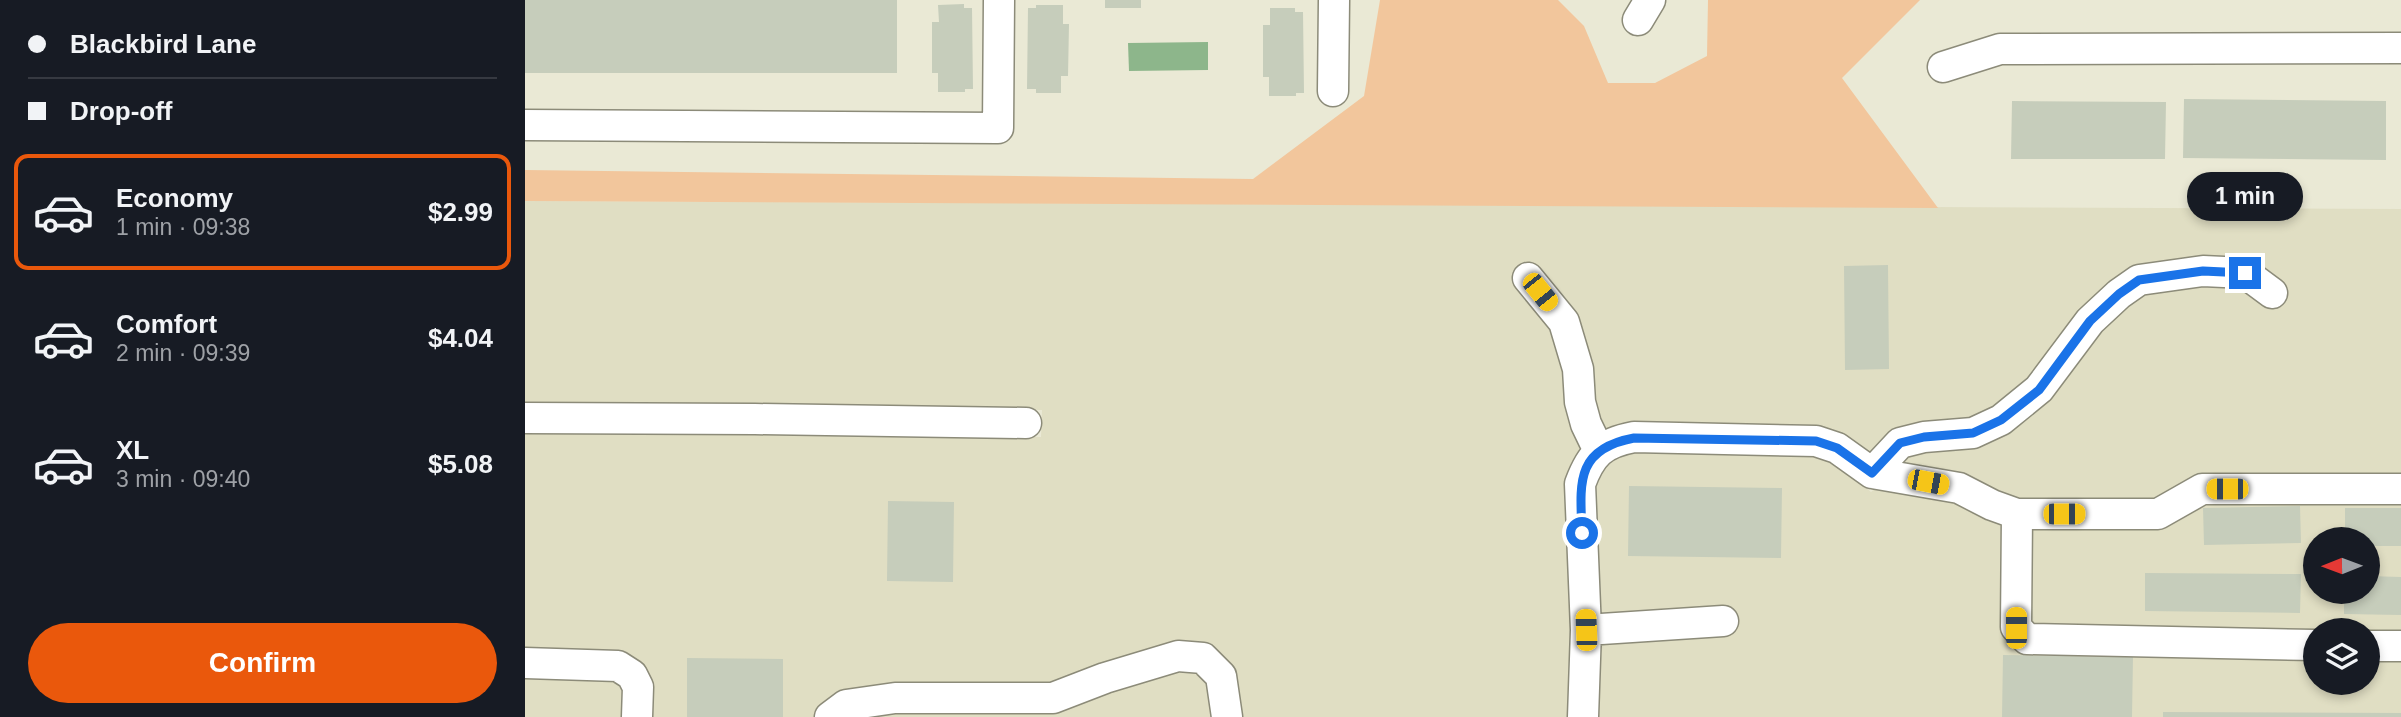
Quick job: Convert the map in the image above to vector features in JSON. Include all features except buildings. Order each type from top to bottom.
[{"type":"street","points":[[525,125],[998,128],[999,0]]},
{"type":"street","points":[[1333,0],[1333,91]]},
{"type":"street","points":[[1943,67],[2000,49],[2401,48]]},
{"type":"street","points":[[1872,473],[1900,443],[1924,437],[1973,433],[2001,420],[2039,390],[2090,321],[2139,280],[2203,271],[2245,273],[2272,293]]},
{"type":"street","points":[[1528,278],[1564,322],[1578,369],[1580,402],[1586,424],[1599,451]]},
{"type":"street","points":[[525,418],[1026,423]]},
{"type":"street","points":[[1583,717],[1586,630],[1580,484],[1587,466],[1599,451],[1615,441],[1634,438],[1816,441],[1837,448],[1872,473],[1959,488],[2017,514],[2158,514],[2202,489],[2401,489]]},
{"type":"street","points":[[2017,514],[2016,628],[2027,639],[2303,645]]},
{"type":"street","points":[[1586,630],[1723,621]]},
{"type":"street","points":[[2380,646],[2401,646]]},
{"type":"street","points":[[830,717],[846,705],[895,698],[1053,698],[1105,678],[1178,656],[1203,658],[1221,676],[1227,717]]},
{"type":"street","points":[[525,663],[618,666],[632,675],[638,687],[637,717]]},
{"type":"shaded area","points":[[1380,0],[1558,0],[1584,26],[1608,83],[1655,83],[1707,56],[1708,0],[1920,0],[1842,78],[1938,208],[525,201],[525,170],[1253,179],[1364,96]]},
{"type":"shaded area","points":[[1208,42],[1208,70],[1129,71],[1128,43]]},
{"type":"shaded area","points":[[525,201],[2401,209],[2401,717],[1599,717],[1602,630],[1596,486],[1601,472],[1610,461],[1621,454],[1636,451],[1812,454],[1829,460],[1871,492],[1894,473],[1872,453],[1847,437],[1816,427],[1590,439],[1572,462],[1564,485],[1570,630],[1567,717],[525,717],[525,432],[755,432],[1041,437],[1042,410],[525,404]]},
{"type":"route","points":[[1582,533],[1580,484],[1587,466],[1599,451],[1615,441],[1634,438],[1816,441],[1837,448],[1872,473],[1900,443],[1924,437],[1973,433],[2001,420],[2039,390],[2090,321],[2139,280],[2203,271],[2245,273]]}]
